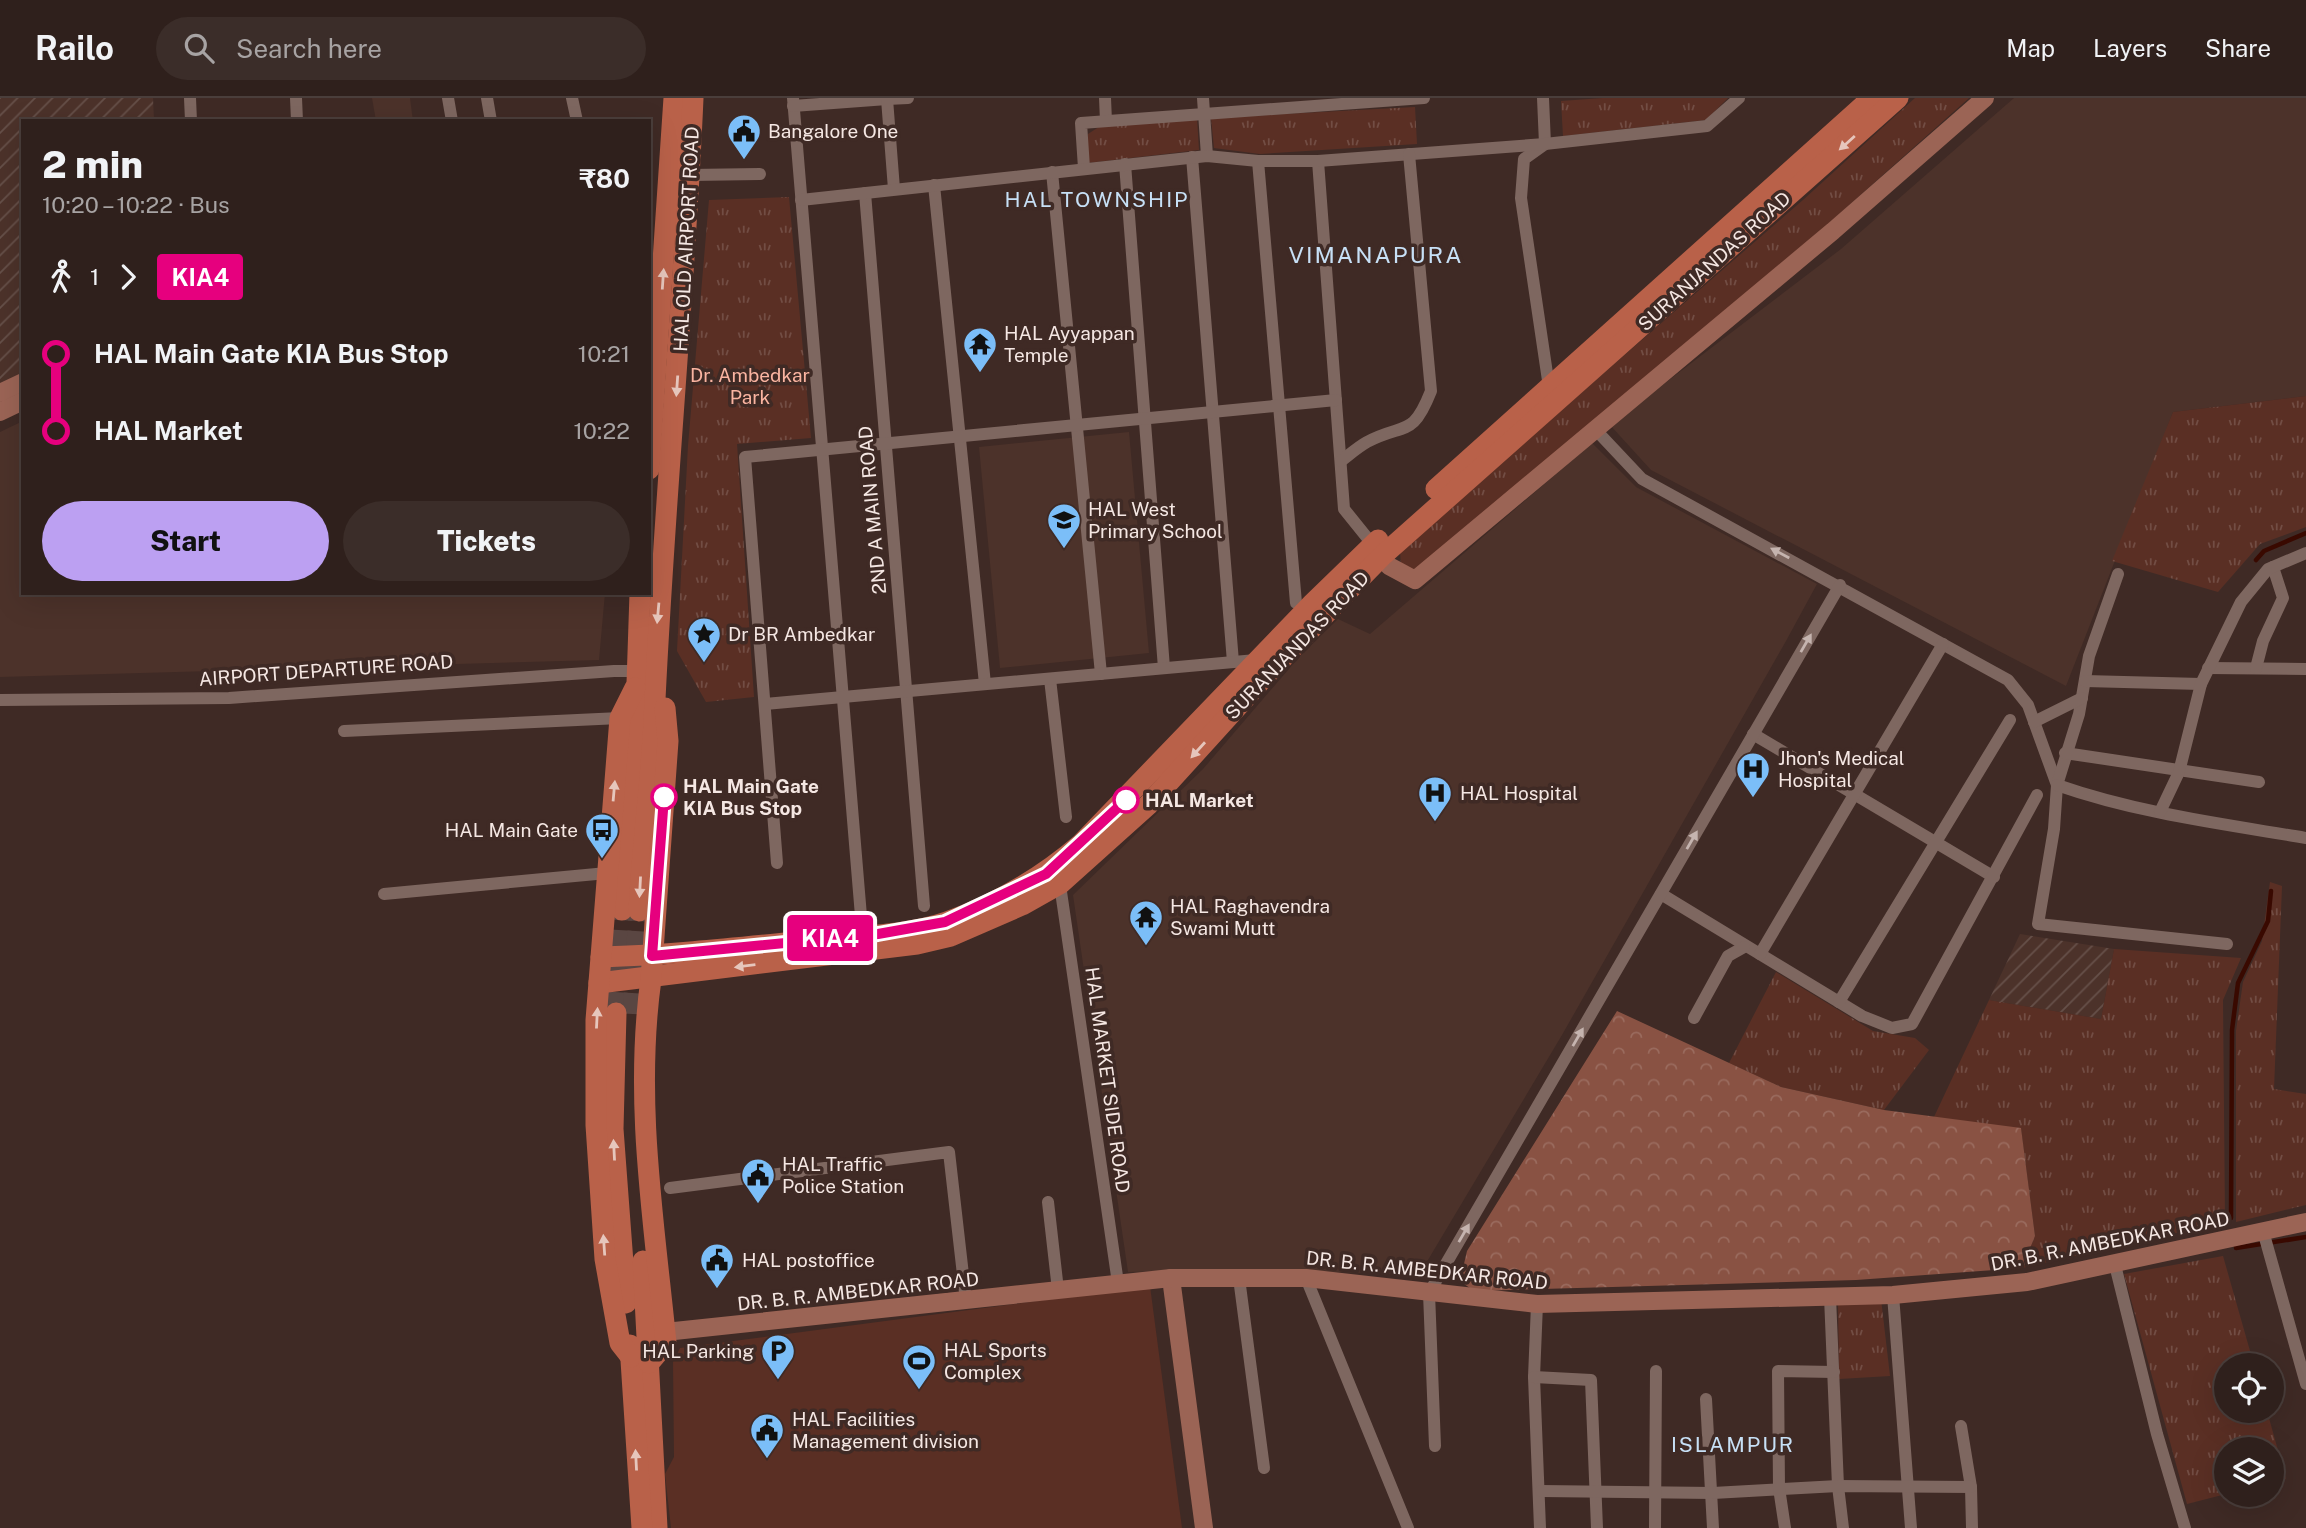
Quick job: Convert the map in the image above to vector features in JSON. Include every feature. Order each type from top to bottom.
[{"type":"main road","name":"HAL OLD AIRPORT ROAD","points":[[651,422],[674,98]]},
{"type":"main road","name":"HAL OLD AIRPORT ROAD","points":[[651,583],[690,174],[693,98]]},
{"type":"main road","name":"SURANJANDAS ROAD","points":[[599,983],[651,979],[917,944],[975,926],[1021,905],[1148,805],[1262,667],[1378,550],[1549,387],[1872,98]]},
{"type":"main road","name":"SURANJANDAS ROAD","points":[[1378,550],[1898,98]]},
{"type":"main road","points":[[630,910],[642,677],[640,595]]},
{"type":"main road","name":"HAL OLD AIRPORT ROAD","points":[[642,677],[650,595]]},
{"type":"main road","points":[[642,677],[620,718],[599,983],[596,1125],[605,1259],[621,1343],[640,1360],[657,1528]]},
{"type":"main road","points":[[640,1360],[666,1343],[644,1115],[646,1012],[651,979],[668,741],[665,702],[642,677]]},
{"type":"main road","name":"SURANJANDAS ROAD","points":[[601,957],[652,956],[878,934],[945,922],[1058,874]]},
{"type":"main road","points":[[624,1014],[640,1360],[642,1528]]},
{"type":"street","points":[[190,98],[191,119]]},
{"type":"street","points":[[296,98],[297,119]]},
{"type":"street","points":[[448,98],[452,119]]},
{"type":"street","points":[[487,98],[491,119]]},
{"type":"street","points":[[572,98],[576,119]]},
{"type":"street","points":[[862,916],[793,102],[908,98]]},
{"type":"street","points":[[1105,98],[1107,121]]},
{"type":"street","points":[[1203,98],[1207,156]]},
{"type":"street","points":[[1084,169],[1081,123],[1424,98]]},
{"type":"street","points":[[1544,98],[1545,144]]},
{"type":"street","points":[[802,200],[1192,157],[1318,161],[1545,144],[1707,126],[1739,98]]},
{"type":"street","points":[[1318,161],[1344,509],[1388,566],[1415,580],[1594,428],[1833,232],[1984,98]]},
{"type":"street","points":[[887,99],[894,189]]},
{"type":"street","points":[[1545,144],[1524,159],[1521,174],[1527,250],[1549,387]]},
{"type":"street","points":[[1341,461],[1367,442],[1400,432],[1419,420],[1431,391],[1409,154]]},
{"type":"street","points":[[1192,157],[1233,662]]},
{"type":"street","points":[[1258,161],[1296,603]]},
{"type":"street","points":[[1125,164],[1164,668]]},
{"type":"street","points":[[1052,172],[1101,674]]},
{"type":"street","points":[[690,174],[760,174]]},
{"type":"street","points":[[934,185],[985,684]]},
{"type":"street","name":"2ND A MAIN ROAD","points":[[865,193],[924,906]]},
{"type":"street","points":[[0,393],[21,383]]},
{"type":"street","points":[[777,863],[745,457],[1336,400]]},
{"type":"street","points":[[0,412],[21,402]]},
{"type":"street","points":[[1594,428],[1642,479],[2008,680],[2028,705],[2057,785]]},
{"type":"street","points":[[2160,812],[2179,772],[2201,684],[2241,602],[2273,567],[2306,553]]},
{"type":"street","points":[[2256,668],[2263,641],[2283,598],[2273,567]]},
{"type":"street","points":[[2118,574],[2089,656],[2082,698],[2057,785],[2054,829],[2038,924],[2227,944]]},
{"type":"street","points":[[1435,1446],[1429,1293],[1840,586]]},
{"type":"street","points":[[1760,954],[1943,644]]},
{"type":"street","points":[[765,704],[1233,662],[1262,667]]},
{"type":"street","points":[[2208,668],[2306,669]]},
{"type":"street","name":"AIRPORT DEPARTURE ROAD","points":[[0,699],[229,698],[642,677]]},
{"type":"street","points":[[1050,679],[1066,817]]},
{"type":"street","points":[[2085,681],[2201,684]]},
{"type":"street","points":[[2034,722],[2082,698]]},
{"type":"street","points":[[344,731],[620,718]]},
{"type":"street","points":[[1839,1002],[2010,720]]},
{"type":"street","points":[[1753,734],[1994,877]]},
{"type":"street","points":[[2065,753],[2259,782]]},
{"type":"street","points":[[2057,785],[2088,796],[2160,812],[2306,838]]},
{"type":"street","points":[[1661,894],[1744,947],[1862,1016],[1892,1028],[1912,1024],[2037,795]]},
{"type":"street","points":[[384,894],[607,873]]},
{"type":"street","name":"HAL MARKET SIDE ROAD","points":[[1058,874],[1118,1283]]},
{"type":"street","points":[[1694,1018],[1728,956],[1744,947]]},
{"type":"street","points":[[670,1188],[949,1152],[966,1301]]},
{"type":"street","points":[[1048,1202],[1058,1290]]},
{"type":"street","name":"DR. B. R. AMBEDKAR ROAD","points":[[665,1332],[1171,1278],[1306,1278],[1537,1304],[1893,1296],[2027,1282],[2306,1222]]},
{"type":"street","points":[[2263,1231],[2306,1384]]},
{"type":"street","points":[[2115,1265],[2155,1427],[2185,1528]]},
{"type":"street","points":[[1171,1278],[1204,1528]]},
{"type":"street","points":[[1239,1278],[1264,1468]]},
{"type":"street","points":[[1306,1278],[1408,1528]]},
{"type":"street","points":[[1893,1296],[1911,1528]]},
{"type":"street","points":[[1830,1297],[1838,1486],[1843,1528]]},
{"type":"street","points":[[1537,1304],[1534,1377],[1541,1491],[1540,1528]]},
{"type":"street","points":[[1655,1528],[1656,1371]]},
{"type":"street","points":[[1784,1528],[1779,1488],[1778,1371],[1834,1372]]},
{"type":"street","points":[[1534,1377],[1591,1380],[1597,1528]]},
{"type":"street","points":[[1706,1399],[1713,1528]]},
{"type":"street","points":[[1961,1426],[1970,1487],[1972,1528]]},
{"type":"street","points":[[1541,1491],[1713,1493],[1838,1486],[1970,1487]]},
{"type":"shaded area","points":[[0,98],[153,98],[154,119],[21,119],[21,376],[0,387]]},
{"type":"shaded area","points":[[372,98],[410,98],[413,119],[376,119]]},
{"type":"shaded area","points":[[2014,98],[2306,98],[2306,396],[2173,412],[2066,686],[1651,470],[1610,425],[1841,249]]},
{"type":"shaded area","points":[[21,422],[21,595],[605,595],[599,660],[0,677],[0,432]]},
{"type":"shaded area","name":"HAL West Primary School","points":[[1129,432],[1149,653],[1000,668],[979,447]]},
{"type":"shaded area","name":"HAL Hospital","points":[[1592,443],[1636,487],[1817,584],[1786,641],[1562,1035],[1419,1275],[1259,1269],[1128,1272],[1073,895],[1203,769],[1300,656],[1338,619],[1370,634]]},
{"type":"shaded area","points":[[2020,934],[2114,949],[2101,1019],[1989,1000]]},
{"type":"green space","points":[[1603,98],[1728,98],[1706,120],[1563,136],[1561,101]]},
{"type":"green space","points":[[1915,98],[1969,98],[1829,223],[1415,570],[1401,567],[1400,550],[1803,200]]},
{"type":"green space","points":[[1415,107],[1417,144],[1260,154],[1214,148],[1211,118]]},
{"type":"green space","points":[[1197,118],[1199,150],[1087,163],[1088,134],[1105,123]]},
{"type":"green space","name":"Dr. Ambedkar Park","points":[[789,197],[811,438],[737,444],[754,697],[706,702],[677,651],[688,446],[709,200]]},
{"type":"green space","points":[[2306,396],[2306,527],[2260,544],[2218,592],[2112,561],[2173,412]]},
{"type":"green space","points":[[2270,882],[2282,886],[2274,1089],[2306,1094],[2306,1205],[2236,1222],[2236,1031],[2243,982],[2262,941]]},
{"type":"green space","points":[[2114,949],[2241,958],[2223,1000],[2225,1222],[2022,1268],[2035,1236],[2021,1129],[1934,1117],[1989,1000],[2101,1019]]},
{"type":"green space","points":[[1776,972],[1873,1031],[1915,1038],[1929,1050],[1884,1110],[1781,1087],[1729,1063]]},
{"type":"green space","points":[[1617,1011],[1781,1087],[1884,1110],[2021,1128],[2035,1236],[2022,1268],[1856,1280],[1474,1291],[1460,1281],[1467,1251]]},
{"type":"green space","points":[[2223,1256],[2251,1353],[2214,1353],[2214,1423],[2270,1423],[2274,1437],[2214,1437],[2214,1497],[2187,1504],[2124,1274]]},
{"type":"green space","name":"HAL Sports Complex","points":[[1150,1286],[1182,1528],[671,1528],[665,1474],[674,1457],[673,1362],[680,1348]]},
{"type":"green space","points":[[1881,1299],[1890,1376],[1839,1379],[1838,1300]]},
{"type":"waterway","points":[[2256,560],[2264,551],[2306,533]]},
{"type":"waterway","points":[[2231,1218],[2232,1030],[2238,983],[2268,921],[2271,891]]},
{"type":"waterway","points":[[2236,1240],[2236,1248],[2306,1237]]},
{"type":"tunnel","points":[[616,1013],[622,910]]},
{"type":"tunnel","points":[[633,1014],[639,911]]},
{"type":"bus line","name":"KIA4","points":[[664,797],[652,956],[878,934],[945,922],[1046,874],[1081,845],[1126,800]]},
{"type":"place","name":"Bangalore One","points":[[744,161]]},
{"type":"place","name":"HAL Ayyappan Temple","points":[[980,374]]},
{"type":"place","name":"HAL West Primary School","points":[[1064,550]]},
{"type":"place","name":"Dr BR Ambedkar","points":[[704,664]]},
{"type":"place","name":"HAL Main Gate KIA Bus Stop","points":[[664,797]]},
{"type":"place","name":"Jhon's Medical Hospital","points":[[1753,799]]},
{"type":"place","name":"HAL Market","points":[[1126,800]]},
{"type":"place","name":"HAL Hospital","points":[[1435,823]]},
{"type":"place","name":"HAL Main Gate","points":[[602,860]]},
{"type":"place","name":"HAL Raghavendra Swami Mutt","points":[[1146,947]]},
{"type":"place","name":"HAL Traffic Police Station","points":[[758,1205]]},
{"type":"place","name":"HAL postoffice","points":[[717,1290]]},
{"type":"place","name":"HAL Parking","points":[[778,1381]]},
{"type":"place","name":"HAL Sports Complex","points":[[919,1391]]},
{"type":"place","name":"HAL Facilities Management division","points":[[767,1460]]},
{"type":"district","name":"HAL TOWNSHIP","points":[[1097,199]]},
{"type":"district","name":"VIMANAPURA","points":[[1376,254]]},
{"type":"district","name":"ISLAMPUR","points":[[1733,1444]]}]
